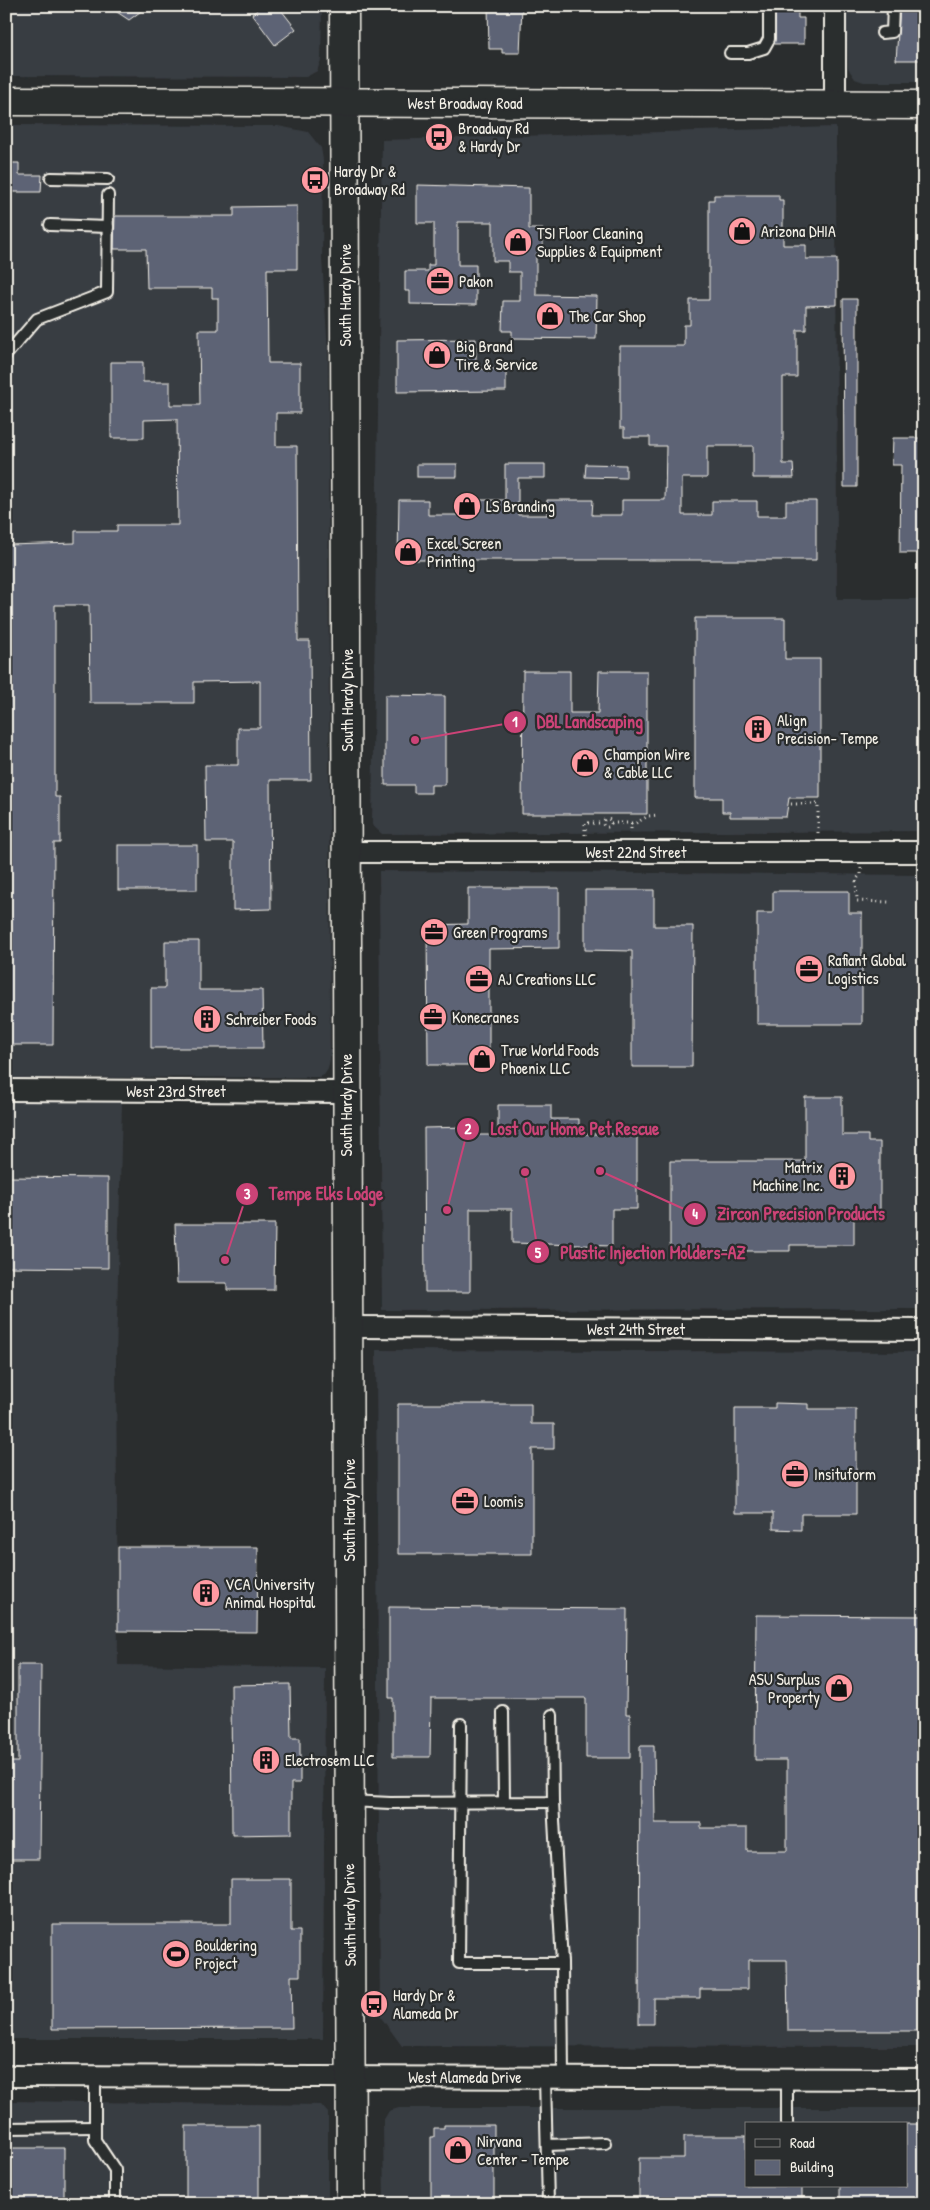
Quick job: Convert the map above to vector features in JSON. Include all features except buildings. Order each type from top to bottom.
[{"type":"street","name":"South Hardy Drive","points":[[344,6],[348,852],[346,1092],[348,1801],[351,2204]]},
{"type":"street","points":[[835,6],[835,104]]},
{"type":"street","name":"West Broadway Road","points":[[6,101],[924,105]]},
{"type":"street","name":"West 22nd Street","points":[[348,852],[924,852]]},
{"type":"street","name":"West 23rd Street","points":[[6,1090],[346,1092]]},
{"type":"street","name":"West 24th Street","points":[[348,1327],[924,1330]]},
{"type":"street","name":"West Alameda Drive","points":[[6,2076],[924,2078]]},
{"type":"lane","points":[[730,54],[748,53],[764,48],[769,39],[769,6]]},
{"type":"lane","points":[[882,33],[892,32],[893,6]]},
{"type":"lane","points":[[51,178],[108,179]]},
{"type":"lane","points":[[6,355],[36,319],[107,292],[108,195]]},
{"type":"lane","points":[[50,225],[108,227]]},
{"type":"lane","points":[[503,1712],[504,1801]]},
{"type":"lane","points":[[548,2204],[547,2145],[562,1963],[553,1802],[552,1715]]},
{"type":"lane","points":[[462,1724],[459,1963],[562,1963]]},
{"type":"lane","points":[[348,1801],[390,1803],[460,1801],[553,1802]]},
{"type":"lane","points":[[95,2076],[95,2140],[115,2170],[115,2204]]},
{"type":"lane","points":[[787,2078],[787,2122]]},
{"type":"lane","points":[[6,2128],[95,2128]]},
{"type":"lane","points":[[547,2145],[605,2143]]},
{"type":"path","points":[[792,804],[818,804],[818,839]]},
{"type":"path","points":[[585,838],[585,823],[603,823],[607,827],[611,823],[636,823],[648,816],[658,815]]},
{"type":"path","points":[[631,823],[632,838]]},
{"type":"path","points":[[861,865],[861,874],[856,880],[856,902],[889,902]]},
{"type":"shaded area","points":[[6,6],[322,6],[321,60],[317,71],[306,77],[6,76]]},
{"type":"shaded area","points":[[846,6],[924,6],[924,82],[864,82],[855,79],[848,68]]},
{"type":"shaded area","points":[[6,125],[278,126],[308,132],[321,148],[323,160],[322,259],[328,353],[330,1059],[328,1069],[324,1075],[319,1077],[6,1078]]},
{"type":"shaded area","points":[[836,127],[837,599],[924,599],[924,831],[382,834],[372,825],[382,140]]},
{"type":"shaded area","points":[[379,871],[924,875],[924,1309],[382,1310]]},
{"type":"shaded area","points":[[122,1101],[116,1360],[118,1665],[325,1668],[323,2039],[6,2039],[6,1102]]},
{"type":"shaded area","points":[[376,1350],[924,1352],[924,2047],[402,2046],[380,2016]]},
{"type":"shaded area","points":[[6,2101],[321,2105],[328,2113],[328,2204],[6,2204]]},
{"type":"shaded area","points":[[399,2108],[924,2108],[924,2204],[384,2204],[383,2121],[389,2111]]},
{"type":"place","name":"Broadway Rd & Hardy Dr","points":[[439,137]]},
{"type":"place","name":"Hardy Dr & Broadway Rd","points":[[315,180]]},
{"type":"place","name":"Arizona DHIA","points":[[742,231]]},
{"type":"place","name":"TSI Floor Cleaning Supplies & Equipment","points":[[518,242]]},
{"type":"place","name":"Pakon","points":[[440,281]]},
{"type":"place","name":"The Car Shop","points":[[550,316]]},
{"type":"place","name":"Big Brand Tire & Service","points":[[437,355]]},
{"type":"place","name":"LS Branding","points":[[467,506]]},
{"type":"place","name":"Excel Screen Printing","points":[[408,552]]},
{"type":"place","name":"Align Precision- Tempe","points":[[758,729]]},
{"type":"place","name":"DBL Landscaping","points":[[415,740]]},
{"type":"place","name":"Champion Wire & Cable LLC","points":[[585,763]]},
{"type":"place","name":"Green Programs","points":[[434,932]]},
{"type":"place","name":"Rafiant Global Logistics","points":[[809,969]]},
{"type":"place","name":"AJ Creations LLC","points":[[479,979]]},
{"type":"place","name":"Konecranes","points":[[433,1017]]},
{"type":"place","name":"Schreiber Foods","points":[[207,1019]]},
{"type":"place","name":"True World Foods Phoenix LLC","points":[[482,1059]]},
{"type":"place","name":"Zircon Precision Products","points":[[600,1171]]},
{"type":"place","name":"Plastic Injection Molders-AZ","points":[[525,1172]]},
{"type":"place","name":"Matrix Machine Inc.","points":[[842,1176]]},
{"type":"place","name":"Lost Our Home Pet Rescue","points":[[447,1210]]},
{"type":"place","name":"Tempe Elks Lodge","points":[[225,1260]]},
{"type":"place","name":"Insituform","points":[[795,1474]]},
{"type":"place","name":"Loomis","points":[[465,1501]]},
{"type":"place","name":"VCA University Animal Hospital","points":[[206,1593]]},
{"type":"place","name":"ASU Surplus Property","points":[[839,1688]]},
{"type":"place","name":"Electrosem LLC","points":[[266,1760]]},
{"type":"place","name":"Bouldering Project","points":[[176,1954]]},
{"type":"place","name":"Hardy Dr & Alameda Dr","points":[[374,2004]]},
{"type":"place","name":"Nirvana Center - Tempe","points":[[458,2150]]}]
